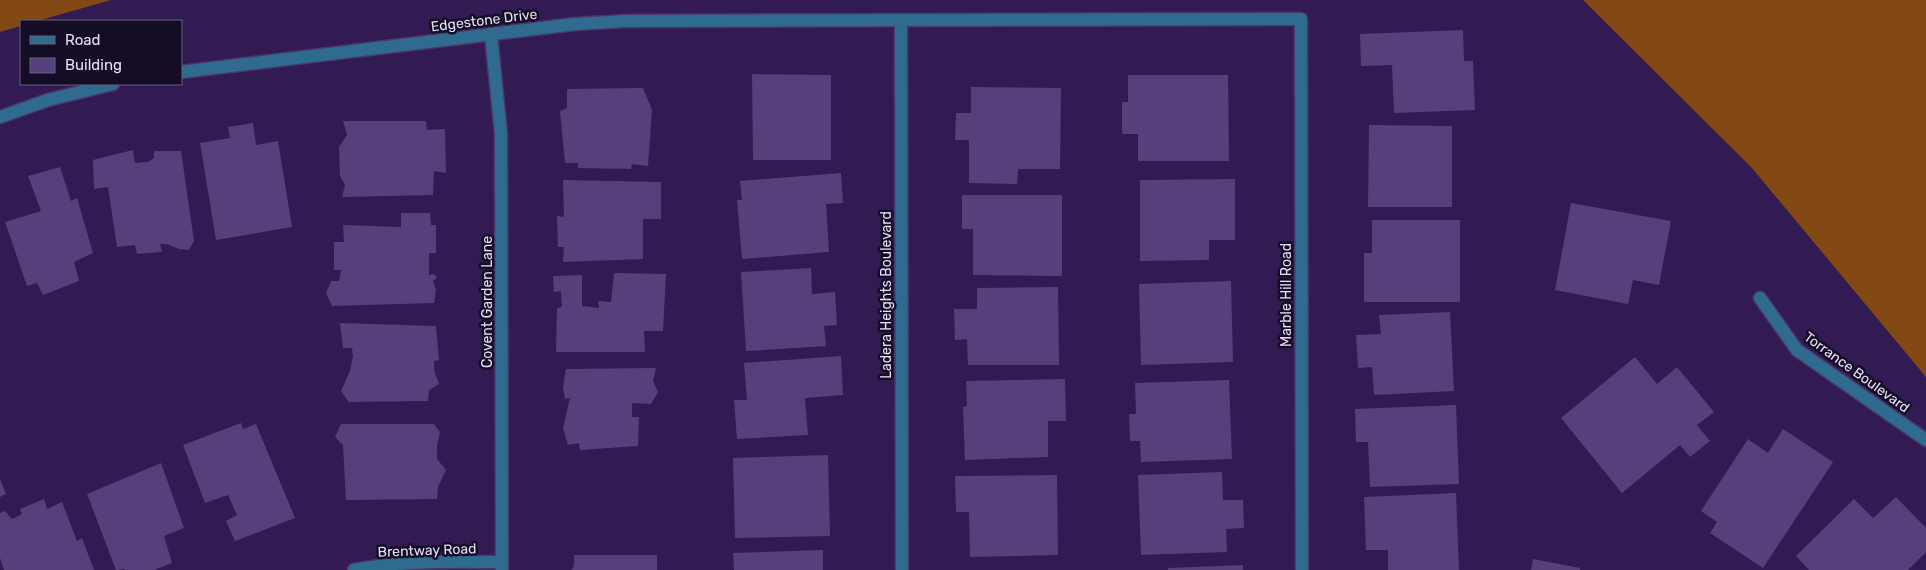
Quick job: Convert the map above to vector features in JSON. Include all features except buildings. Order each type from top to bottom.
[{"type":"street","name":"Edgestone Drive","points":[[182,72],[575,24],[626,21],[1301,19]]},
{"type":"street","name":"Marble Hill Road","points":[[1301,19],[1302,570]]},
{"type":"street","name":"Ladera Heights Boulevard","points":[[901,20],[902,570]]},
{"type":"street","name":"Covent Garden Lane","points":[[491,35],[501,126],[502,566]]},
{"type":"street","points":[[0,118],[48,100],[109,85]]},
{"type":"street","name":"Torrance Boulevard","points":[[1760,298],[1796,350],[1926,440]]},
{"type":"street","name":"Brentway Road","points":[[354,570],[429,562],[502,566]]},
{"type":"shaded area","points":[[0,0],[111,0],[41,20],[20,20],[20,26],[0,32]]},
{"type":"shaded area","points":[[1583,0],[1926,0],[1926,377],[1752,168]]}]
